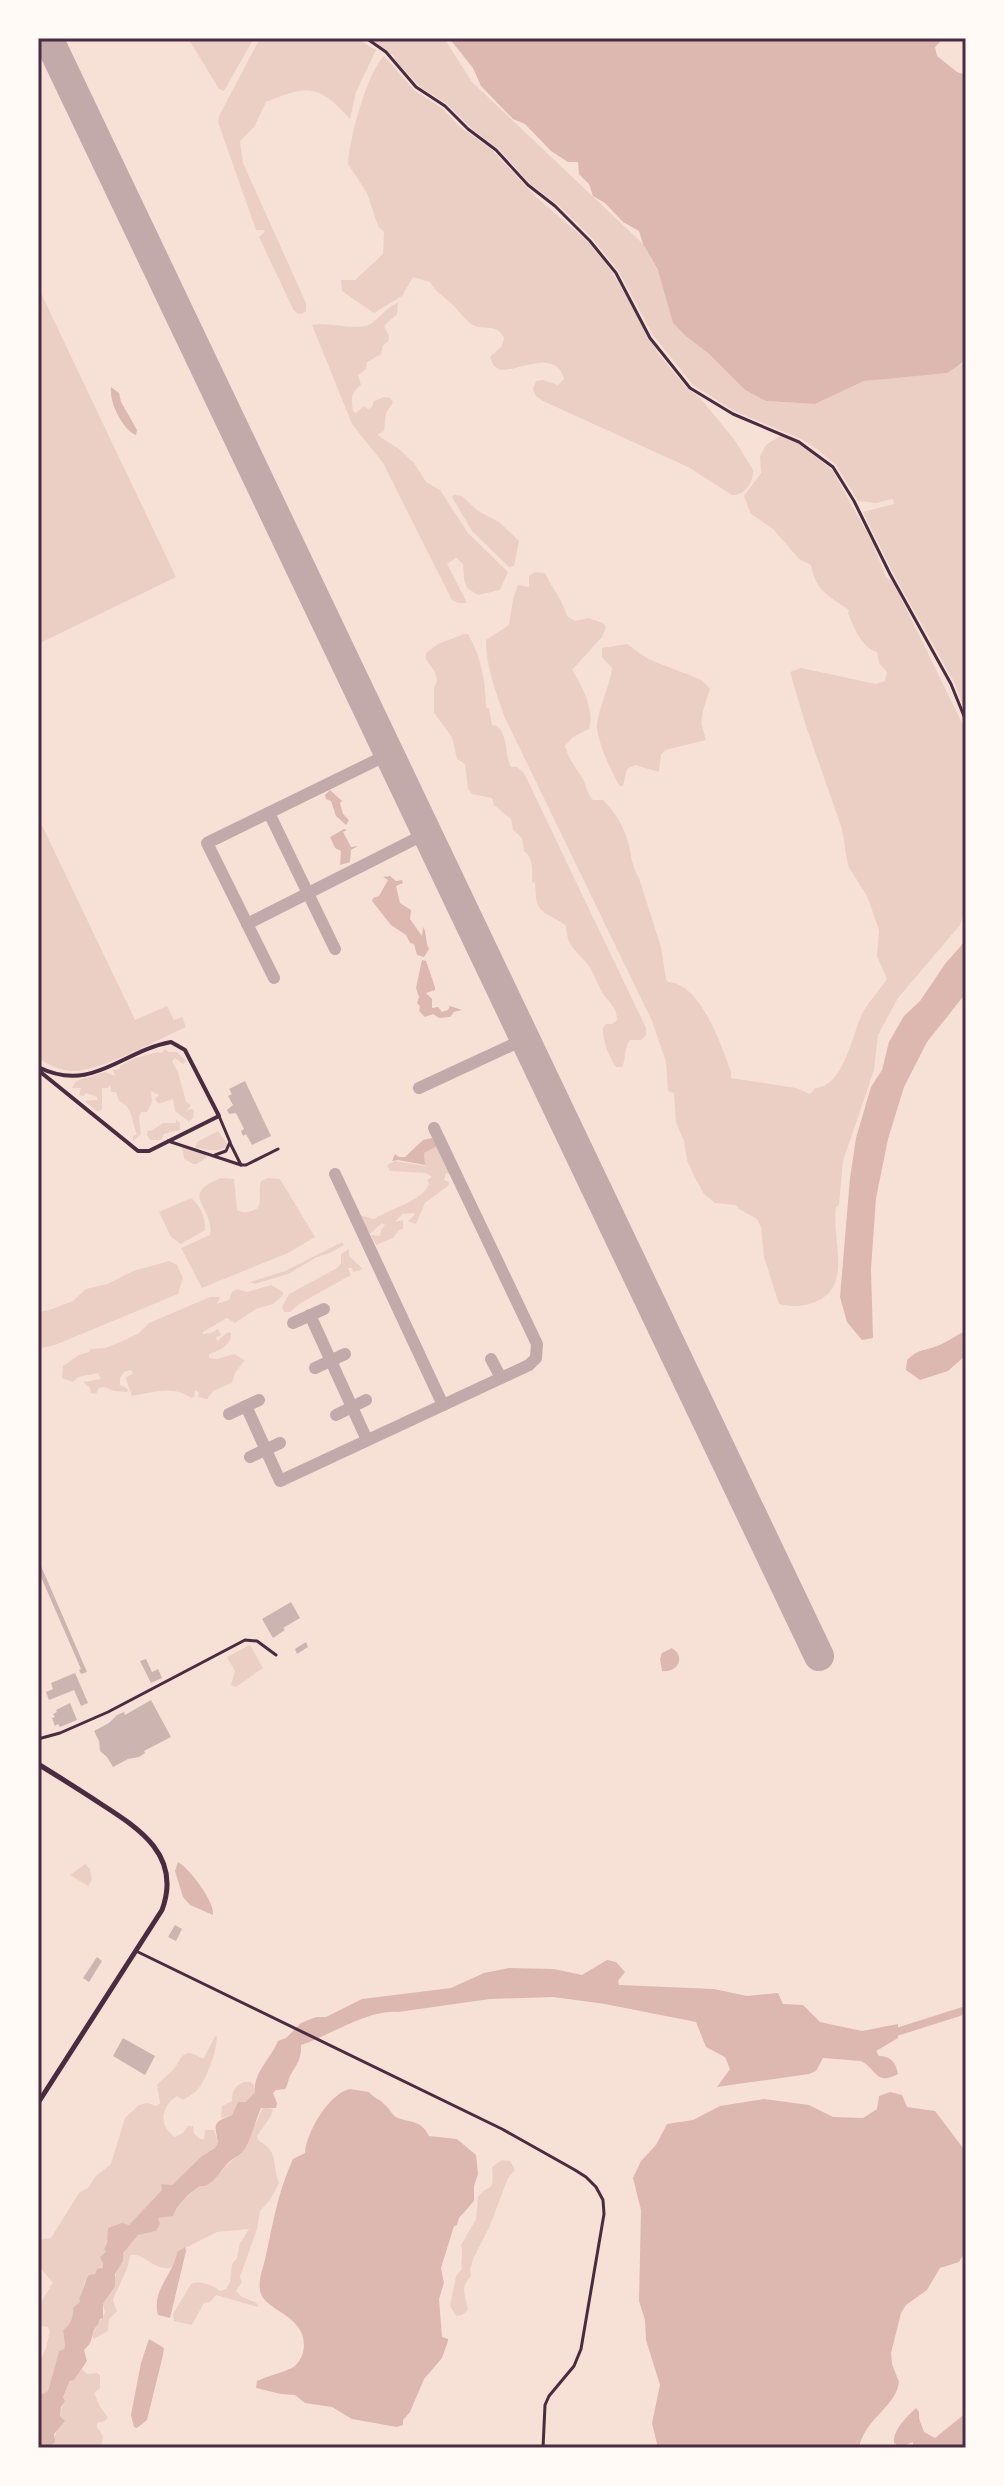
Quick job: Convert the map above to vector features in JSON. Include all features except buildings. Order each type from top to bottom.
[{"type":"main road","points":[[38,1764],[135,1826],[161,1857],[166,1873],[166,1896],[162,1910],[38,2103]]},
{"type":"street","points":[[366,38],[386,52],[416,87],[445,106],[496,150],[528,185],[555,206],[590,241],[616,273],[650,338],[690,388],[733,414],[799,442],[833,467],[951,684],[966,721]]},
{"type":"street","points":[[38,1069],[66,1077],[95,1072],[171,1042],[185,1050],[241,1165]]},
{"type":"street","points":[[38,1069],[138,1151],[149,1151],[219,1116]]},
{"type":"street","points":[[61,1090],[66,1077]]},
{"type":"street","points":[[168,1141],[241,1165],[278,1149]]},
{"type":"street","points":[[211,1155],[223,1154],[230,1142]]},
{"type":"street","points":[[38,1739],[108,1712],[245,1640],[257,1641],[276,1655]]},
{"type":"street","points":[[136,1951],[502,2129],[586,2177],[596,2187],[603,2200],[603,2231],[581,2349],[574,2366],[545,2405],[543,2448]]},
{"type":"shaded area","points":[[188,38],[254,38],[224,91],[219,89]]},
{"type":"shaded area","points":[[356,38],[376,50],[356,92],[350,119],[321,94],[293,92],[266,102],[254,127],[240,141],[243,163],[306,303],[306,311],[302,314],[293,309],[259,237],[265,232],[256,230],[218,122],[259,40]]},
{"type":"shaded area","points":[[369,38],[444,38],[472,82],[643,244],[661,276],[669,308],[687,337],[745,390],[766,401],[815,404],[864,381],[963,364],[966,360],[966,714],[954,682],[863,512],[894,504],[893,499],[876,503],[858,501],[836,465],[818,450],[801,439],[734,411],[693,385],[653,335],[619,272],[592,238],[557,204],[530,184],[500,150],[472,129],[447,104],[419,86],[394,56]]},
{"type":"shaded area","points":[[449,38],[940,38],[935,47],[937,56],[957,72],[966,75],[966,360],[947,373],[864,381],[815,404],[766,401],[745,390],[673,323],[658,270],[639,231],[623,222],[605,203],[593,196],[589,184],[579,174],[578,162],[568,162],[551,151],[525,124],[513,119],[481,86],[473,68]]},
{"type":"shaded area","points":[[384,56],[414,90],[442,108],[459,126],[492,150],[535,196],[584,238],[604,260],[658,353],[734,439],[753,470],[745,490],[732,495],[688,467],[543,401],[533,389],[536,381],[558,385],[564,379],[560,370],[553,365],[536,363],[500,370],[493,365],[490,357],[502,346],[504,338],[501,333],[471,324],[430,282],[413,277],[402,296],[374,313],[342,291],[341,280],[355,280],[383,254],[384,232],[378,226],[367,193],[348,164],[360,107],[371,77]]},
{"type":"shaded area","points":[[38,287],[176,577],[38,644]]},
{"type":"shaded area","points":[[398,303],[397,314],[384,326],[389,336],[388,342],[383,345],[381,354],[367,362],[366,369],[358,375],[361,385],[352,396],[353,411],[356,413],[364,406],[368,409],[374,401],[390,398],[393,402],[386,413],[384,431],[377,435],[399,449],[414,463],[426,482],[440,490],[468,533],[508,572],[500,590],[478,595],[467,588],[463,564],[456,558],[447,564],[467,603],[452,600],[383,463],[352,424],[312,325],[366,326]]},
{"type":"shaded area","points":[[111,387],[119,393],[137,430],[136,435],[126,428],[118,415],[112,401]]},
{"type":"shaded area","points":[[781,435],[802,445],[833,471],[872,542],[886,577],[893,583],[905,606],[966,734],[966,907],[960,925],[898,998],[878,1035],[874,1070],[843,1161],[835,1219],[838,1260],[834,1285],[827,1295],[815,1302],[797,1306],[779,1304],[764,1257],[761,1227],[757,1219],[736,1205],[715,1203],[704,1194],[695,1178],[676,1122],[674,1093],[668,1091],[666,1062],[652,1021],[505,718],[486,650],[486,640],[509,625],[518,585],[529,587],[529,576],[535,572],[545,573],[567,616],[575,621],[588,618],[603,623],[606,627],[602,637],[572,670],[589,706],[589,729],[573,737],[565,746],[593,800],[603,800],[622,827],[661,947],[666,979],[680,985],[700,1004],[722,1048],[731,1078],[796,1088],[810,1094],[815,1088],[825,1085],[841,1069],[864,1010],[887,979],[877,956],[879,930],[867,896],[848,866],[842,829],[790,672],[801,668],[876,684],[885,681],[887,672],[879,663],[877,652],[871,650],[859,636],[849,610],[820,587],[811,565],[799,559],[773,529],[751,514],[744,496],[761,473],[760,456],[766,445]]},
{"type":"shaded area","points":[[462,496],[478,511],[499,522],[519,541],[514,566],[509,567],[472,531],[452,497]]},
{"type":"shaded area","points":[[468,634],[476,651],[484,679],[486,708],[489,708],[492,725],[501,730],[511,767],[517,767],[524,773],[646,1028],[646,1035],[641,1040],[630,1040],[628,1043],[622,1067],[616,1067],[604,1038],[603,1028],[617,1020],[614,1008],[591,969],[571,945],[566,926],[540,908],[535,883],[532,882],[531,861],[524,851],[522,838],[513,830],[511,819],[494,805],[492,798],[472,794],[468,789],[465,764],[457,759],[452,737],[434,713],[437,680],[426,653],[438,644]]},
{"type":"shaded area","points":[[627,644],[648,659],[702,680],[710,689],[702,717],[706,740],[665,750],[661,755],[659,772],[635,765],[627,769],[623,786],[620,786],[602,747],[597,725],[612,668],[602,657],[602,648]]},
{"type":"shaded area","points":[[330,790],[342,801],[343,814],[349,820],[346,825],[336,816],[331,801],[326,799],[325,795]]},
{"type":"shaded area","points":[[38,817],[135,1020],[167,1006],[174,1020],[182,1017],[186,1027],[85,1070],[64,1070],[38,1058]]},
{"type":"shaded area","points":[[347,830],[343,832],[351,847],[358,846],[351,850],[350,862],[340,865],[341,851],[335,848],[330,837]]},
{"type":"shaded area","points":[[390,876],[396,881],[402,880],[403,883],[396,886],[400,903],[411,910],[410,919],[422,936],[424,929],[429,949],[424,957],[417,955],[414,944],[391,925],[372,901],[379,896],[388,880],[383,877]]},
{"type":"shaded area","points":[[966,940],[966,993],[927,1042],[904,1087],[888,1139],[876,1198],[871,1269],[873,1338],[862,1340],[847,1322],[840,1297],[856,1138],[871,1087],[882,1070],[889,1042],[904,1016],[920,1001]]},
{"type":"shaded area","points":[[422,960],[426,961],[435,987],[435,990],[426,993],[432,999],[432,1008],[438,1007],[442,1012],[450,1006],[462,1010],[450,1017],[439,1018],[433,1014],[425,1017],[419,1011],[416,988]]},
{"type":"shaded area","points":[[165,1049],[177,1052],[186,1061],[183,1064],[175,1058],[172,1062],[186,1102],[191,1105],[186,1112],[194,1110],[189,1122],[175,1111],[173,1099],[158,1104],[155,1099],[159,1095],[151,1091],[152,1102],[147,1112],[141,1112],[139,1118],[141,1134],[133,1141],[133,1136],[137,1134],[130,1111],[119,1101],[116,1092],[111,1092],[110,1085],[102,1088],[102,1109],[98,1112],[84,1101],[97,1100],[97,1097],[86,1093],[79,1095],[81,1088],[72,1088],[76,1081],[105,1072],[115,1076],[113,1070],[120,1069],[120,1066],[135,1058],[162,1053]]},
{"type":"shaded area","points":[[176,1119],[180,1130],[164,1134],[161,1140],[150,1140],[148,1130],[163,1123],[176,1123]]},
{"type":"shaded area","points":[[218,1131],[228,1145],[224,1148],[195,1148],[197,1142]]},
{"type":"shaded area","points":[[432,1138],[438,1146],[424,1153],[425,1165],[392,1161],[395,1154],[405,1157],[423,1140]]},
{"type":"shaded area","points":[[439,1142],[458,1181],[454,1182],[446,1173],[444,1180],[449,1185],[425,1203],[416,1224],[408,1221],[414,1213],[402,1214],[395,1222],[403,1220],[403,1229],[393,1238],[376,1245],[371,1235],[380,1236],[385,1225],[382,1223],[370,1234],[359,1215],[374,1219],[405,1204],[425,1190],[429,1184],[427,1180],[432,1177],[426,1173],[390,1171],[387,1165],[395,1161],[425,1166],[424,1153],[438,1146]]},
{"type":"shaded area","points":[[182,1147],[206,1154],[206,1158],[193,1164],[184,1159]]},
{"type":"shaded area","points":[[221,1178],[234,1179],[237,1210],[245,1212],[258,1208],[261,1181],[280,1179],[315,1237],[288,1253],[202,1288],[181,1248],[210,1235],[201,1190]]},
{"type":"shaded area","points":[[191,1198],[202,1212],[205,1230],[181,1244],[171,1237],[159,1212]]},
{"type":"shaded area","points":[[342,1242],[344,1245],[288,1274],[255,1284],[250,1282],[285,1271]]},
{"type":"shaded area","points":[[349,1249],[349,1256],[363,1269],[353,1272],[352,1268],[348,1268],[351,1275],[290,1312],[284,1312],[282,1307],[289,1294],[337,1268],[341,1264],[341,1254]]},
{"type":"shaded area","points":[[169,1261],[177,1265],[183,1278],[178,1294],[55,1345],[38,1349],[38,1312],[73,1301],[86,1289]]},
{"type":"shaded area","points":[[271,1285],[283,1292],[273,1304],[256,1309],[235,1323],[227,1318],[203,1332],[211,1333],[218,1329],[221,1335],[216,1337],[217,1341],[231,1333],[227,1344],[209,1354],[209,1358],[234,1354],[245,1360],[232,1383],[213,1391],[207,1399],[198,1397],[199,1393],[195,1390],[191,1398],[169,1390],[132,1396],[126,1379],[133,1374],[131,1370],[124,1372],[120,1378],[120,1385],[128,1389],[127,1392],[105,1387],[99,1388],[96,1394],[91,1393],[83,1382],[101,1379],[98,1373],[78,1377],[73,1382],[62,1378],[63,1366],[79,1355],[125,1340],[149,1323],[210,1297],[220,1297],[217,1304],[229,1300],[236,1289],[247,1292]]},
{"type":"shaded area","points":[[966,1331],[966,1355],[948,1371],[920,1380],[906,1370],[907,1360],[915,1354]]},
{"type":"shaded area","points":[[250,1645],[263,1668],[236,1687],[231,1685],[235,1671],[227,1657]]},
{"type":"shaded area","points":[[672,1648],[679,1656],[678,1664],[672,1670],[662,1671],[662,1653]]},
{"type":"shaded area","points":[[178,1862],[200,1886],[210,1902],[213,1915],[190,1905],[183,1897],[175,1871]]},
{"type":"shaded area","points":[[85,1864],[90,1869],[92,1880],[88,1886],[70,1875]]},
{"type":"shaded area","points":[[607,1960],[616,1962],[625,1972],[618,1981],[619,1985],[714,1989],[747,1996],[778,1993],[783,2004],[803,2005],[820,2022],[862,2031],[898,2024],[898,2038],[876,2051],[879,2056],[892,2060],[898,2074],[880,2077],[861,2061],[823,2058],[816,2071],[809,2074],[717,2087],[730,2069],[725,2057],[706,2047],[696,2022],[553,1997],[490,1999],[387,2012],[349,2024],[301,2045],[300,2058],[285,2089],[273,2093],[276,2108],[261,2108],[244,2151],[227,2164],[212,2182],[199,2187],[187,2197],[173,2216],[158,2218],[160,2224],[156,2231],[138,2235],[123,2253],[123,2261],[115,2274],[115,2286],[103,2304],[103,2318],[84,2350],[87,2361],[74,2380],[70,2381],[63,2397],[65,2401],[60,2416],[65,2421],[54,2434],[55,2442],[51,2446],[38,2448],[38,2396],[48,2391],[59,2351],[65,2345],[63,2330],[71,2320],[73,2308],[80,2302],[87,2278],[102,2268],[100,2257],[106,2252],[108,2228],[122,2223],[129,2225],[162,2190],[161,2184],[172,2185],[202,2156],[215,2148],[218,2142],[216,2124],[232,2115],[238,2102],[246,2102],[255,2092],[260,2072],[278,2041],[286,2038],[301,2023],[326,2017],[362,1999],[451,1988],[484,1973],[509,1968],[554,1969],[582,1975]]},
{"type":"shaded area","points":[[215,2036],[213,2057],[199,2088],[183,2100],[177,2096],[172,2100],[165,2110],[164,2121],[175,2137],[188,2126],[193,2126],[194,2134],[200,2139],[204,2139],[205,2130],[214,2130],[218,2142],[215,2148],[163,2190],[129,2225],[109,2233],[101,2268],[85,2281],[80,2302],[68,2327],[63,2330],[65,2345],[59,2351],[48,2391],[38,2396],[38,2366],[50,2331],[48,2327],[38,2326],[38,2307],[53,2283],[38,2265],[38,2240],[51,2238],[79,2193],[111,2164],[125,2118],[139,2105],[147,2103],[157,2106],[160,2103],[157,2085],[186,2054],[204,2058]]},
{"type":"shaded area","points":[[244,2082],[254,2085],[255,2092],[246,2102],[238,2102],[232,2115],[221,2118],[222,2106],[232,2101],[235,2089]]},
{"type":"shaded area","points":[[350,2089],[369,2092],[396,2117],[419,2125],[429,2136],[457,2139],[476,2155],[478,2174],[474,2201],[454,2226],[441,2268],[444,2283],[439,2299],[442,2337],[448,2341],[442,2358],[424,2379],[403,2425],[397,2427],[352,2419],[332,2407],[305,2403],[295,2395],[256,2388],[257,2381],[294,2367],[303,2353],[304,2340],[300,2330],[270,2305],[260,2291],[284,2182],[293,2159],[305,2153],[320,2115],[334,2098]]},
{"type":"shaded area","points":[[890,2092],[902,2095],[907,2107],[935,2111],[966,2152],[966,2250],[959,2262],[940,2268],[927,2290],[906,2305],[901,2313],[891,2353],[899,2382],[892,2399],[867,2429],[859,2448],[658,2448],[652,2423],[660,2385],[646,2340],[645,2320],[639,2301],[641,2210],[633,2178],[641,2161],[656,2145],[667,2124],[693,2120],[720,2106],[764,2099],[809,2105],[833,2117],[863,2118],[877,2109],[879,2096]]},
{"type":"shaded area","points":[[263,2107],[273,2109],[257,2136],[272,2154],[279,2183],[260,2211],[240,2277],[242,2282],[236,2291],[257,2303],[258,2307],[216,2295],[210,2302],[204,2303],[192,2325],[174,2321],[173,2314],[191,2284],[206,2284],[220,2291],[226,2289],[230,2282],[232,2264],[249,2229],[217,2232],[177,2252],[171,2268],[130,2255],[113,2300],[117,2311],[109,2319],[108,2331],[93,2339],[93,2333],[105,2313],[103,2304],[130,2242],[139,2235],[156,2231],[158,2218],[173,2215],[175,2208],[188,2196],[216,2178],[244,2150]]},
{"type":"shaded area","points":[[502,2160],[510,2161],[515,2170],[508,2178],[474,2257],[471,2276],[464,2288],[468,2310],[456,2316],[450,2306],[456,2276],[462,2269],[461,2245],[476,2219],[478,2197],[492,2185],[492,2167]]},
{"type":"shaded area","points":[[185,2247],[170,2318],[158,2315],[160,2290],[177,2252]]},
{"type":"shaded area","points":[[149,2339],[164,2348],[147,2420],[137,2428],[131,2415]]},
{"type":"shaded area","points":[[82,2369],[87,2374],[100,2375],[100,2388],[94,2393],[108,2417],[97,2423],[103,2436],[101,2448],[41,2448],[42,2445],[51,2446],[54,2443],[65,2401],[63,2397],[71,2380]]},
{"type":"shaded area","points":[[916,2408],[924,2432],[935,2438],[966,2413],[966,2448],[913,2448],[913,2442],[900,2447],[894,2443],[898,2428]]},
{"type":"waterway","points":[[890,2034],[966,2010]]},
{"type":"taxiway","points":[[274,978],[207,843],[389,754]]},
{"type":"taxiway","points":[[269,813],[335,949]]},
{"type":"taxiway","points":[[247,924],[427,833]]},
{"type":"taxiway","points":[[419,1088],[525,1039]]},
{"type":"taxiway","points":[[246,1406],[280,1481],[529,1365],[536,1358],[537,1344],[434,1128]]},
{"type":"taxiway","points":[[335,1174],[443,1405]]},
{"type":"taxiway","points":[[293,1323],[324,1309]]},
{"type":"taxiway","points":[[310,1315],[367,1440]]},
{"type":"taxiway","points":[[315,1368],[345,1354]]},
{"type":"taxiway","points":[[491,1359],[501,1378]]},
{"type":"taxiway","points":[[229,1414],[259,1400]]},
{"type":"taxiway","points":[[336,1415],[366,1400]]},
{"type":"taxiway","points":[[250,1457],[280,1443]]},
{"type":"runway","points":[[48,38],[819,1656]]}]
